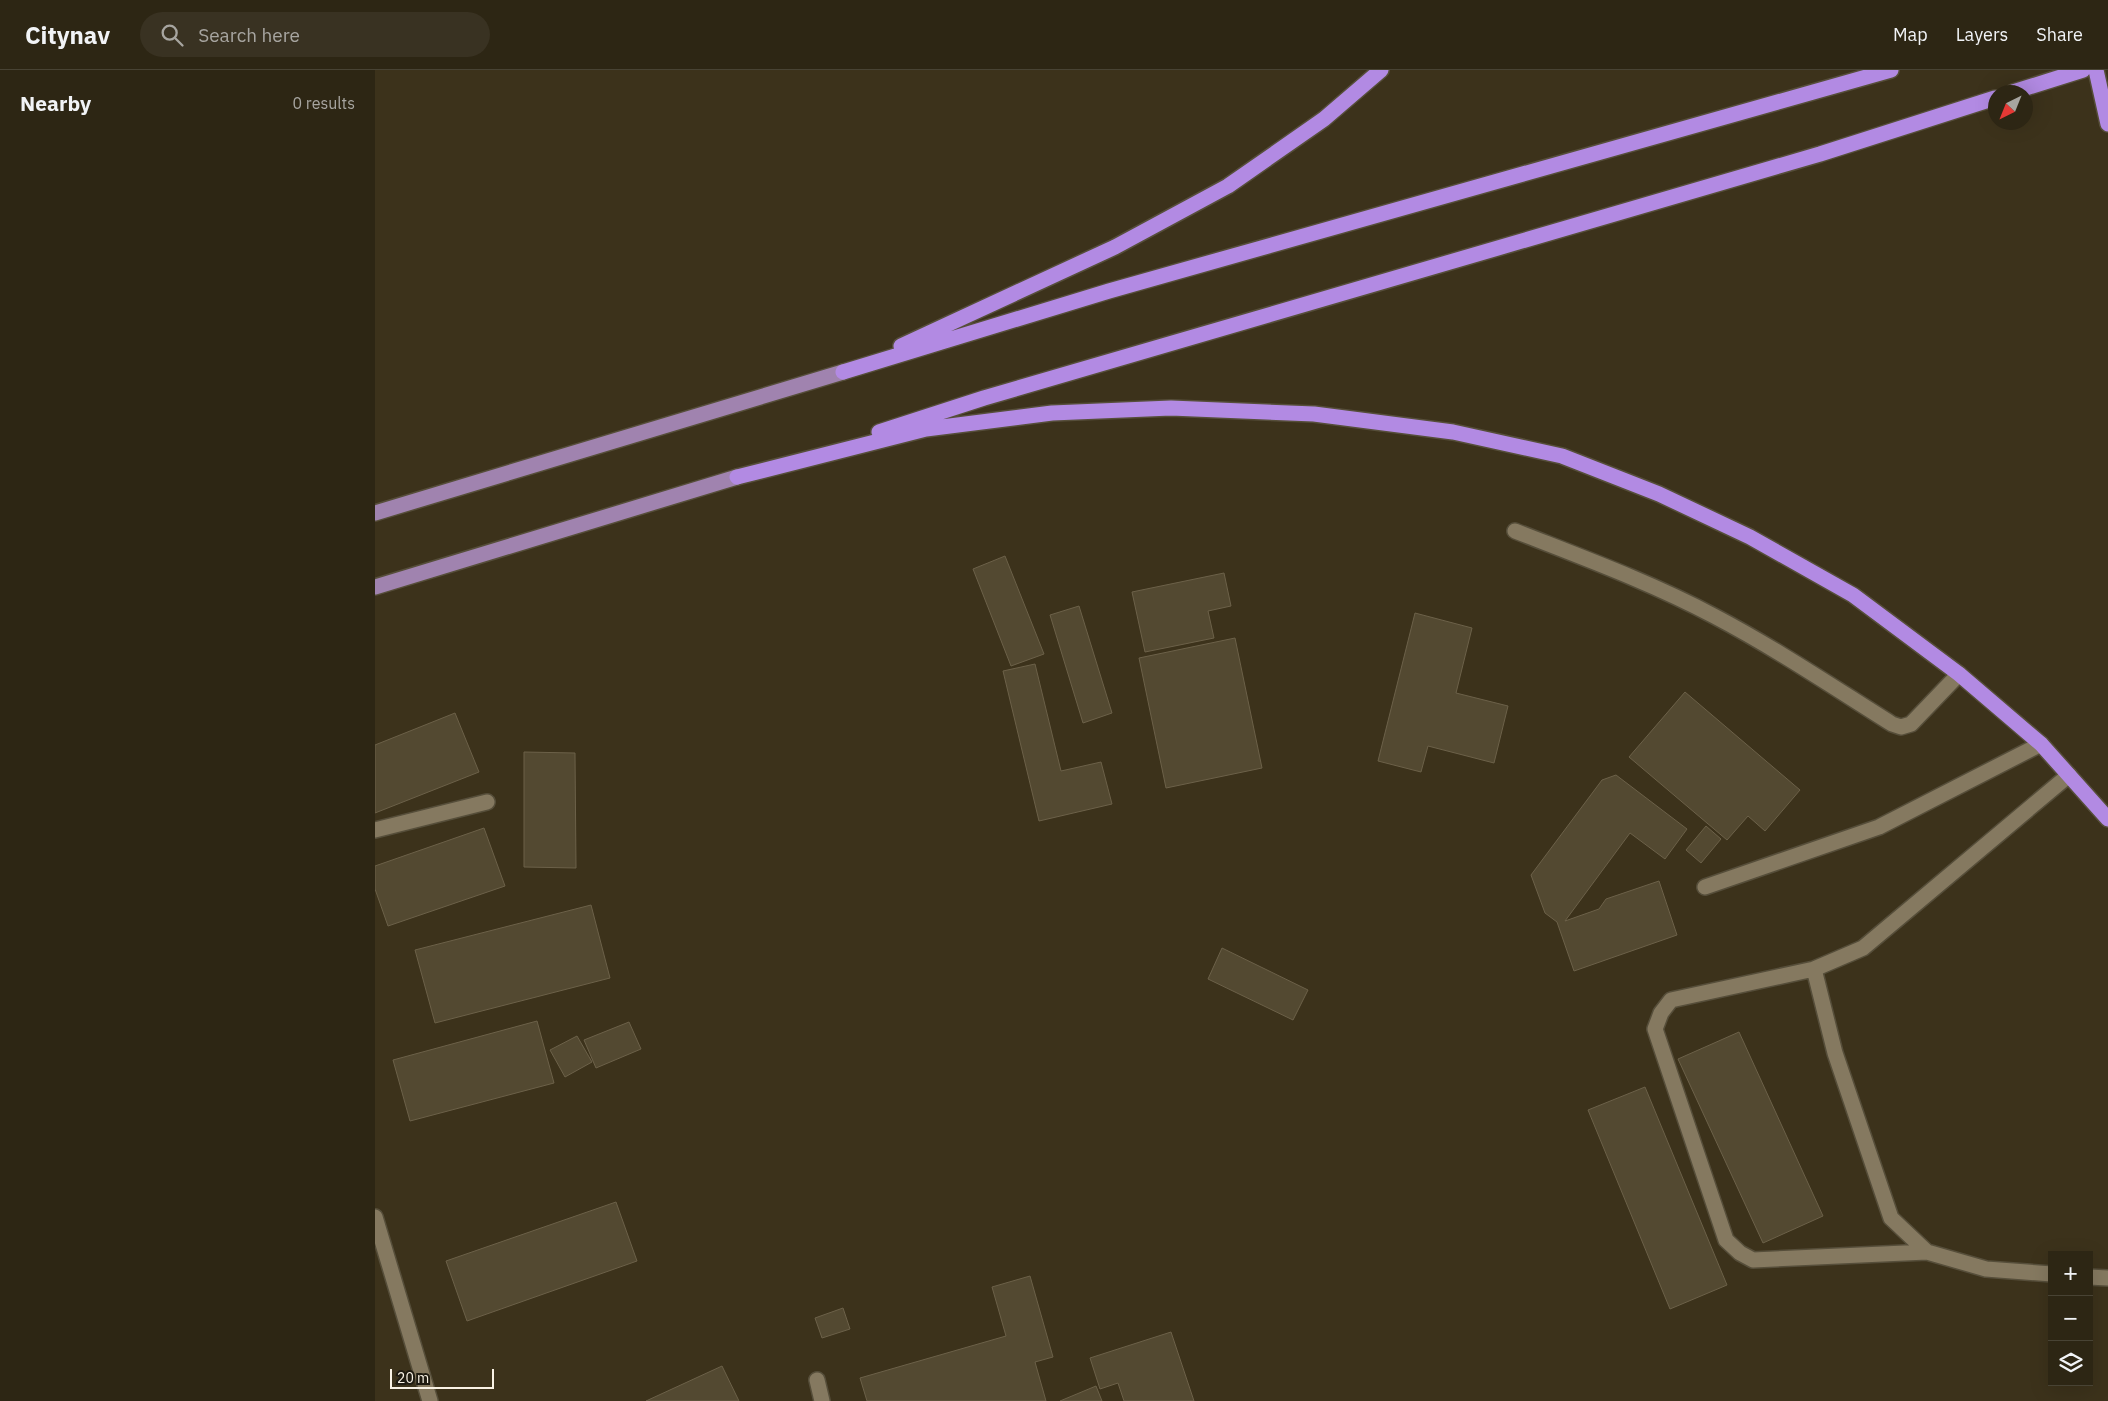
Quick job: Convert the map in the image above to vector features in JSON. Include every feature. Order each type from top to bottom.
[{"type":"highway","points":[[843,372],[1011,297],[1107,251],[1228,186],[1324,118],[1381,70]]},
{"type":"highway","points":[[843,372],[1119,288],[1891,70]]},
{"type":"highway","points":[[2033,86],[2083,70]]},
{"type":"highway","points":[[2096,70],[2107,118]]},
{"type":"highway","points":[[737,477],[984,398],[1811,157],[1988,100]]},
{"type":"highway","points":[[737,477],[926,429],[1052,413],[1171,408],[1314,414],[1453,432],[1562,456],[1659,494],[1749,537],[1853,595],[1959,674],[2041,744],[2108,819]]},
{"type":"main road","points":[[375,513],[843,372]]},
{"type":"main road","points":[[375,587],[737,477]]},
{"type":"street","points":[[1515,531],[1617,571],[1713,615],[1804,668],[1891,724],[1901,727],[1911,724],[1959,674]]},
{"type":"street","points":[[1705,887],[1879,827],[2041,744]]},
{"type":"street","points":[[2048,1274],[1986,1270],[1927,1252],[1753,1260],[1740,1253],[1726,1240],[1655,1030],[1661,1012],[1671,1000],[1814,968],[1863,948],[2069,774]]},
{"type":"street","points":[[375,830],[487,802]]},
{"type":"street","points":[[1814,968],[1835,1054],[1891,1218],[1927,1252]]},
{"type":"street","points":[[375,1217],[381,1262],[430,1401]]},
{"type":"street","points":[[2093,1277],[2108,1278]]},
{"type":"street","points":[[817,1380],[822,1401]]},
{"type":"building","points":[[1005,556],[1044,654],[1011,666],[973,569]]},
{"type":"building","points":[[1224,573],[1231,606],[1208,611],[1214,638],[1145,652],[1132,592]]},
{"type":"building","points":[[1079,606],[1112,713],[1083,723],[1050,615]]},
{"type":"building","points":[[1415,613],[1472,628],[1456,693],[1508,706],[1494,763],[1428,746],[1421,772],[1378,761]]},
{"type":"building","points":[[1235,638],[1262,768],[1166,788],[1139,658]]},
{"type":"building","points":[[1035,664],[1061,771],[1101,762],[1112,804],[1039,821],[1003,671]]},
{"type":"building","points":[[1685,692],[1800,790],[1765,831],[1748,816],[1727,840],[1629,757]]},
{"type":"building","points":[[455,713],[479,772],[375,813],[375,745]]},
{"type":"building","points":[[524,752],[575,753],[576,868],[524,867]]},
{"type":"building","points":[[1616,775],[1687,829],[1665,859],[1630,833],[1565,921],[1599,909],[1606,899],[1659,881],[1677,935],[1574,971],[1557,922],[1545,913],[1531,875],[1602,780]]},
{"type":"building","points":[[1706,826],[1721,839],[1701,863],[1686,850]]},
{"type":"building","points":[[484,828],[505,886],[388,926],[375,889],[375,866]]},
{"type":"building","points":[[591,905],[610,978],[435,1023],[415,950]]},
{"type":"building","points":[[1222,948],[1308,990],[1293,1020],[1208,979]]},
{"type":"building","points":[[537,1021],[554,1083],[410,1121],[393,1060]]},
{"type":"building","points":[[629,1022],[641,1049],[596,1068],[584,1040]]},
{"type":"building","points":[[1739,1032],[1823,1216],[1763,1243],[1678,1059]]},
{"type":"building","points":[[577,1036],[592,1062],[565,1077],[550,1050]]},
{"type":"building","points":[[1645,1087],[1727,1285],[1670,1309],[1588,1110]]},
{"type":"building","points":[[616,1202],[637,1261],[467,1321],[446,1261]]},
{"type":"building","points":[[1030,1276],[1053,1357],[1035,1362],[1046,1401],[867,1401],[860,1378],[1006,1336],[992,1287]]},
{"type":"building","points":[[843,1308],[850,1329],[822,1338],[815,1318]]},
{"type":"building","points":[[1171,1332],[1194,1401],[1124,1401],[1118,1383],[1100,1389],[1090,1358]]},
{"type":"building","points":[[722,1366],[739,1401],[646,1401]]},
{"type":"building","points":[[1096,1386],[1102,1401],[1060,1401]]}]
